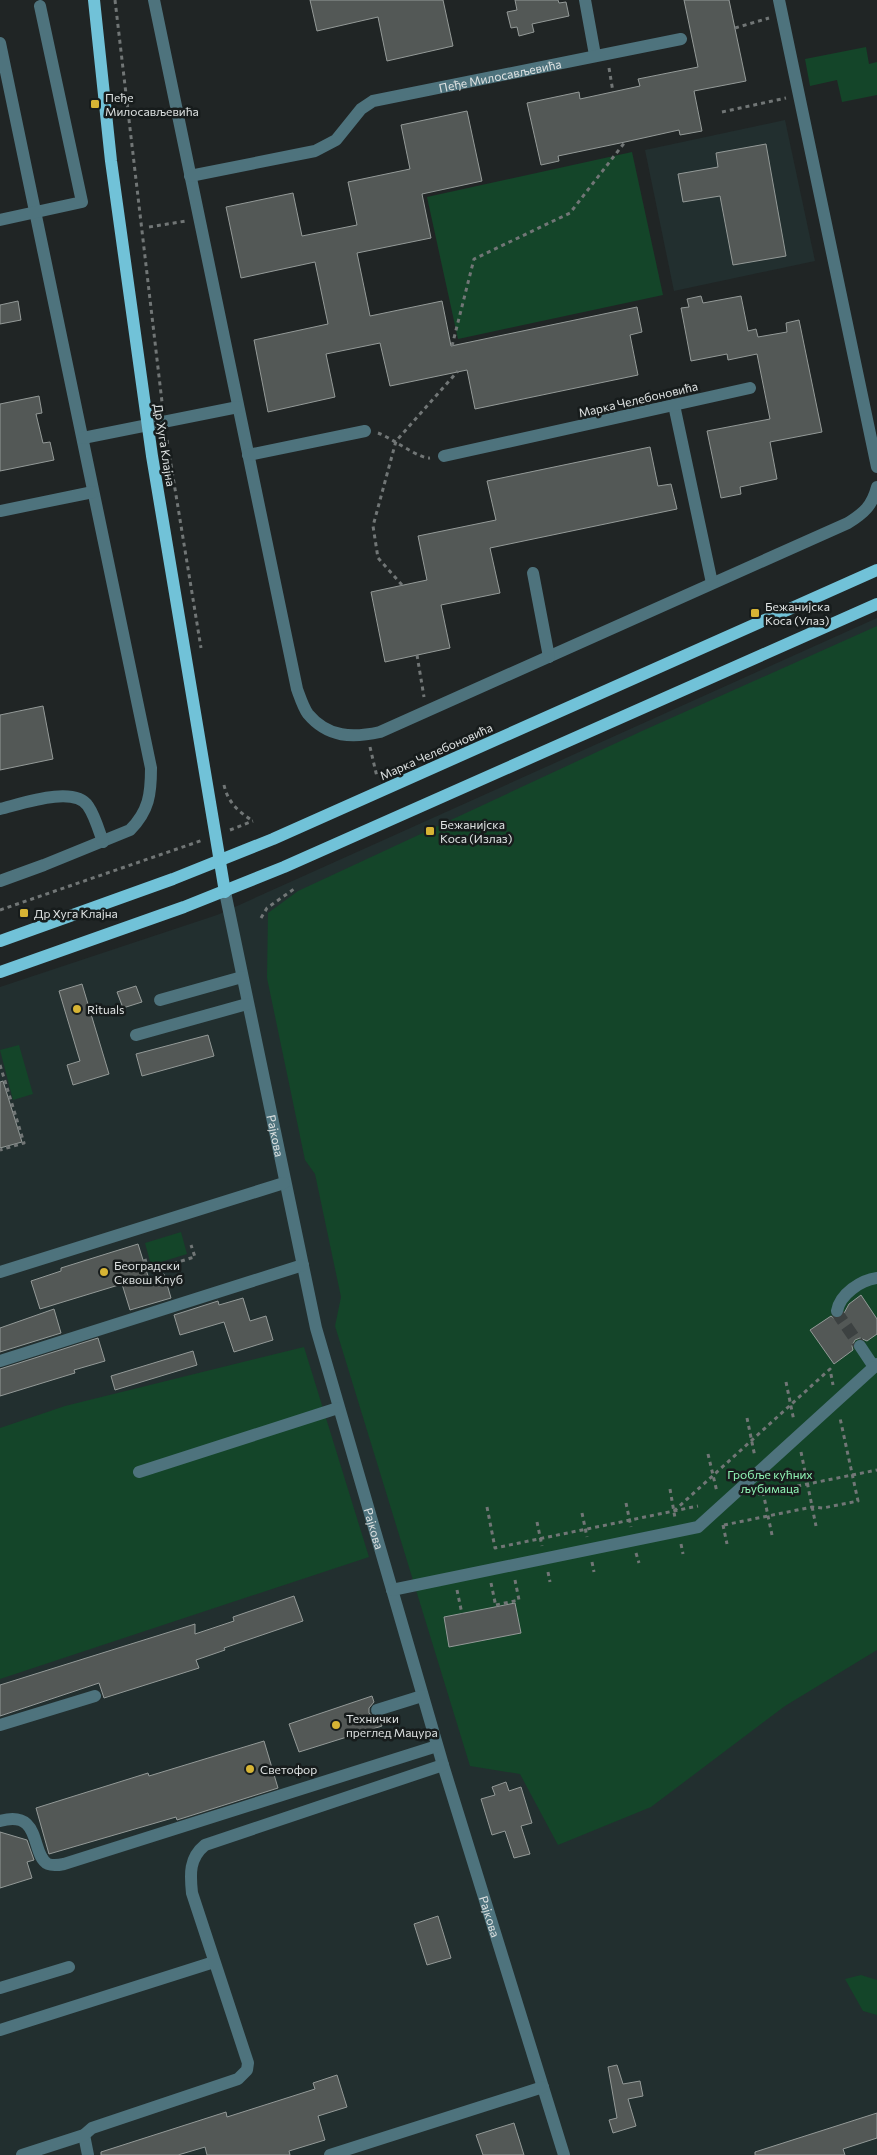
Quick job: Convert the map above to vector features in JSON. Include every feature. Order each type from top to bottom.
[{"type":"main road","name":"Др Хуга Клајна","points":[[94,0],[111,161],[147,426],[225,892]]},
{"type":"main road","name":"Марка Челебоновића","points":[[0,941],[220,861],[877,570]]},
{"type":"main road","points":[[0,972],[225,892],[877,604]]},
{"type":"street","points":[[154,0],[297,689],[307,713],[321,726],[350,736],[368,735],[380,732],[427,712],[848,523],[870,507],[877,487]]},
{"type":"street","points":[[585,0],[600,54]]},
{"type":"street","points":[[779,0],[877,467]]},
{"type":"street","points":[[0,220],[82,202],[40,6]]},
{"type":"street","name":"Пеђе Милосављевића","points":[[190,176],[315,151],[336,140],[361,109],[373,101],[681,39]]},
{"type":"street","points":[[0,43],[84,438],[93,492],[151,768],[148,803],[139,821],[130,830],[0,881]]},
{"type":"street","name":"Марка Челебоновића","points":[[444,456],[750,388]]},
{"type":"street","points":[[674,405],[712,583]]},
{"type":"street","points":[[84,438],[238,407]]},
{"type":"street","points":[[248,455],[365,431]]},
{"type":"street","points":[[0,511],[93,492]]},
{"type":"street","points":[[533,573],[548,657]]},
{"type":"street","points":[[0,809],[64,795],[78,797],[88,805],[103,842]]},
{"type":"street","name":"Рајкова","points":[[225,892],[284,1183],[316,1328],[422,1696],[564,2155]]},
{"type":"street","points":[[160,1000],[242,978]]},
{"type":"street","points":[[136,1036],[248,1004]]},
{"type":"street","points":[[0,1272],[284,1183]]},
{"type":"street","points":[[0,1362],[302,1265]]},
{"type":"street","points":[[838,1311],[842,1299],[861,1283],[877,1278]]},
{"type":"street","points":[[392,1590],[698,1527],[876,1365],[860,1346]]},
{"type":"street","points":[[139,1472],[338,1408]]},
{"type":"street","points":[[0,1726],[95,1696]]},
{"type":"street","points":[[377,1710],[422,1696]]},
{"type":"street","points":[[0,1821],[14,1819],[30,1827],[41,1857],[46,1863],[53,1865],[64,1864],[437,1746]]},
{"type":"street","points":[[22,2155],[84,2135],[92,2128],[238,2080],[247,2070],[248,2063],[192,1893],[190,1876],[192,1862],[205,1845],[443,1765]]},
{"type":"street","points":[[0,2030],[214,1962]]},
{"type":"street","points":[[0,1988],[69,1967]]},
{"type":"street","points":[[330,2155],[344,2153],[543,2087]]},
{"type":"street","points":[[84,2135],[88,2155]]},
{"type":"path","points":[[735,28],[782,15]]},
{"type":"path","points":[[600,54],[613,92]]},
{"type":"path","points":[[722,112],[799,95]]},
{"type":"path","points":[[452,346],[474,259],[570,213],[624,142]]},
{"type":"path","points":[[149,227],[199,219]]},
{"type":"path","points":[[402,586],[378,558],[373,526],[396,441],[458,372]]},
{"type":"path","points":[[365,431],[379,433],[396,441],[414,454],[426,458],[444,456]]},
{"type":"path","points":[[417,656],[427,712]]},
{"type":"path","points":[[368,735],[377,778]]},
{"type":"path","points":[[0,910],[186,846]]},
{"type":"path","points":[[261,918],[267,908],[294,889]]},
{"type":"path","points":[[0,1066],[24,1142],[0,1150]]},
{"type":"path","points":[[144,1260],[146,1260],[150,1271],[195,1257],[192,1245]]},
{"type":"path","points":[[754,1495],[877,1470]]},
{"type":"path","points":[[698,1527],[709,1528],[812,1507],[823,1508],[858,1501]]},
{"type":"path","points":[[487,1507],[495,1548],[701,1506]]},
{"type":"path","points":[[496,1605],[519,1600],[512,1565]]},
{"type":"shaded area","points":[[785,120],[815,261],[674,291],[645,150]]},
{"type":"shaded area","points":[[877,618],[877,2155],[0,2155],[0,987],[217,915]]},
{"type":"green space","points":[[866,47],[869,64],[877,62],[877,95],[842,102],[837,80],[810,86],[805,59]]},
{"type":"green space","points":[[632,152],[663,295],[458,339],[427,197]]},
{"type":"green space","name":"Гробље кућних љубимаца","points":[[877,626],[877,1650],[785,1706],[651,1807],[558,1845],[520,1774],[470,1766],[335,1326],[341,1297],[315,1174],[305,1160],[267,978],[268,913],[298,891],[642,731]]},
{"type":"green space","points":[[19,1045],[33,1094],[13,1100],[0,1050]]},
{"type":"green space","points":[[181,1232],[187,1254],[151,1265],[145,1243]]},
{"type":"green space","points":[[304,1347],[369,1557],[0,1679],[0,1428],[65,1406]]},
{"type":"green space","points":[[861,1975],[877,1980],[877,2015],[863,2011],[845,1979]]},
{"type":"building","points":[[310,0],[443,0],[453,46],[387,61],[378,17],[317,31]]},
{"type":"building","points":[[515,0],[558,0],[559,3],[566,2],[569,16],[532,24],[534,32],[519,36],[517,27],[511,28],[507,12],[517,10]]},
{"type":"building","points":[[684,0],[729,0],[746,81],[694,91],[702,131],[680,135],[679,130],[558,156],[559,161],[541,165],[527,103],[579,92],[580,99],[640,86],[638,79],[698,67]]},
{"type":"building","points":[[467,111],[482,181],[422,194],[431,238],[357,253],[370,316],[442,301],[451,346],[637,307],[642,332],[630,335],[638,375],[475,409],[467,370],[390,386],[380,343],[326,354],[335,397],[268,412],[254,340],[328,324],[315,262],[241,278],[226,207],[293,193],[302,236],[357,225],[348,182],[410,169],[401,125]]},
{"type":"building","points":[[766,144],[786,256],[733,265],[720,196],[683,202],[678,174],[718,167],[716,153]]},
{"type":"building","points":[[701,296],[703,303],[741,296],[748,331],[756,329],[758,337],[787,332],[786,323],[799,320],[822,432],[770,442],[777,479],[740,487],[741,494],[721,498],[707,431],[770,419],[757,354],[728,360],[727,354],[691,361],[681,308],[689,307],[687,299]]},
{"type":"building","points":[[18,301],[21,320],[0,324],[0,305]]},
{"type":"building","points":[[39,396],[42,413],[36,414],[43,443],[50,442],[54,460],[0,471],[0,404]]},
{"type":"building","points":[[650,447],[658,486],[671,484],[677,509],[490,548],[500,593],[441,605],[450,648],[385,662],[371,592],[427,580],[418,536],[496,520],[487,481]]},
{"type":"building","points":[[43,706],[53,759],[0,770],[0,715]]},
{"type":"building","points":[[82,984],[109,1074],[73,1085],[67,1065],[80,1061],[59,991]]},
{"type":"building","points":[[136,986],[142,1002],[123,1008],[117,992]]},
{"type":"building","points":[[208,1035],[214,1056],[142,1076],[136,1054]]},
{"type":"building","points":[[3,1081],[22,1142],[0,1148],[0,1082]]},
{"type":"building","points":[[138,1244],[149,1279],[164,1274],[171,1298],[130,1310],[122,1284],[40,1309],[31,1281],[61,1271],[61,1268]]},
{"type":"building","points":[[861,1295],[877,1319],[877,1334],[867,1341],[860,1338],[855,1340],[852,1346],[853,1350],[834,1364],[810,1330],[831,1316],[835,1319],[842,1317],[849,1304]]},
{"type":"building","points":[[243,1298],[250,1321],[266,1316],[273,1340],[234,1352],[224,1322],[180,1335],[174,1315],[218,1301],[219,1305]]},
{"type":"building","points":[[54,1309],[61,1333],[0,1352],[0,1328]]},
{"type":"building","points":[[98,1338],[105,1361],[74,1370],[75,1373],[0,1396],[0,1369]]},
{"type":"building","points":[[193,1351],[197,1365],[115,1390],[111,1376]]},
{"type":"building","points":[[294,1596],[303,1621],[224,1648],[225,1650],[196,1660],[199,1668],[104,1698],[99,1683],[0,1716],[0,1685],[195,1624],[195,1634],[234,1621],[233,1617]]},
{"type":"building","points":[[515,1603],[521,1633],[449,1647],[444,1617]]},
{"type":"building","name":"Технички преглед Мацура","points":[[372,1696],[374,1702],[369,1708],[369,1713],[375,1718],[379,1718],[382,1726],[299,1752],[289,1724]]},
{"type":"building","points":[[264,1741],[278,1788],[177,1820],[176,1817],[49,1854],[36,1808],[148,1773],[149,1776]]},
{"type":"building","points":[[506,1782],[509,1791],[521,1787],[532,1823],[521,1826],[530,1854],[514,1858],[505,1831],[492,1835],[481,1799],[495,1795],[492,1787]]},
{"type":"building","points":[[0,1832],[27,1840],[34,1860],[27,1862],[32,1878],[0,1888]]},
{"type":"building","points":[[438,1916],[451,1958],[427,1965],[414,1924]]},
{"type":"building","points":[[617,2065],[623,2084],[640,2081],[643,2096],[628,2099],[636,2126],[613,2133],[609,2120],[617,2118],[608,2067]]},
{"type":"building","points":[[337,2075],[347,2107],[318,2116],[325,2140],[289,2151],[290,2155],[207,2155],[205,2147],[178,2155],[101,2155],[101,2152],[226,2112],[227,2117],[315,2089],[313,2083]]},
{"type":"building","points":[[877,2113],[877,2138],[843,2149],[845,2155],[755,2155],[755,2152]]},
{"type":"building","points":[[514,2123],[524,2155],[483,2155],[476,2135]]},
{"type":"tunnel","points":[[837,1311],[860,1346]]},
{"type":"place","name":"Пеђе Милосављевића","points":[[95,104]]},
{"type":"place","name":"Бежанијска Коса (Улаз)","points":[[755,613]]},
{"type":"place","name":"Бежанијска Коса (Излаз)","points":[[430,831]]},
{"type":"place","name":"Др Хуга Клајна","points":[[24,913]]},
{"type":"place","name":"Rituals","points":[[77,1009]]},
{"type":"place","name":"Београдски Сквош Клуб","points":[[104,1272]]},
{"type":"place","name":"Технички преглед Мацура","points":[[336,1725]]},
{"type":"place","name":"Светофор","points":[[250,1769]]}]
